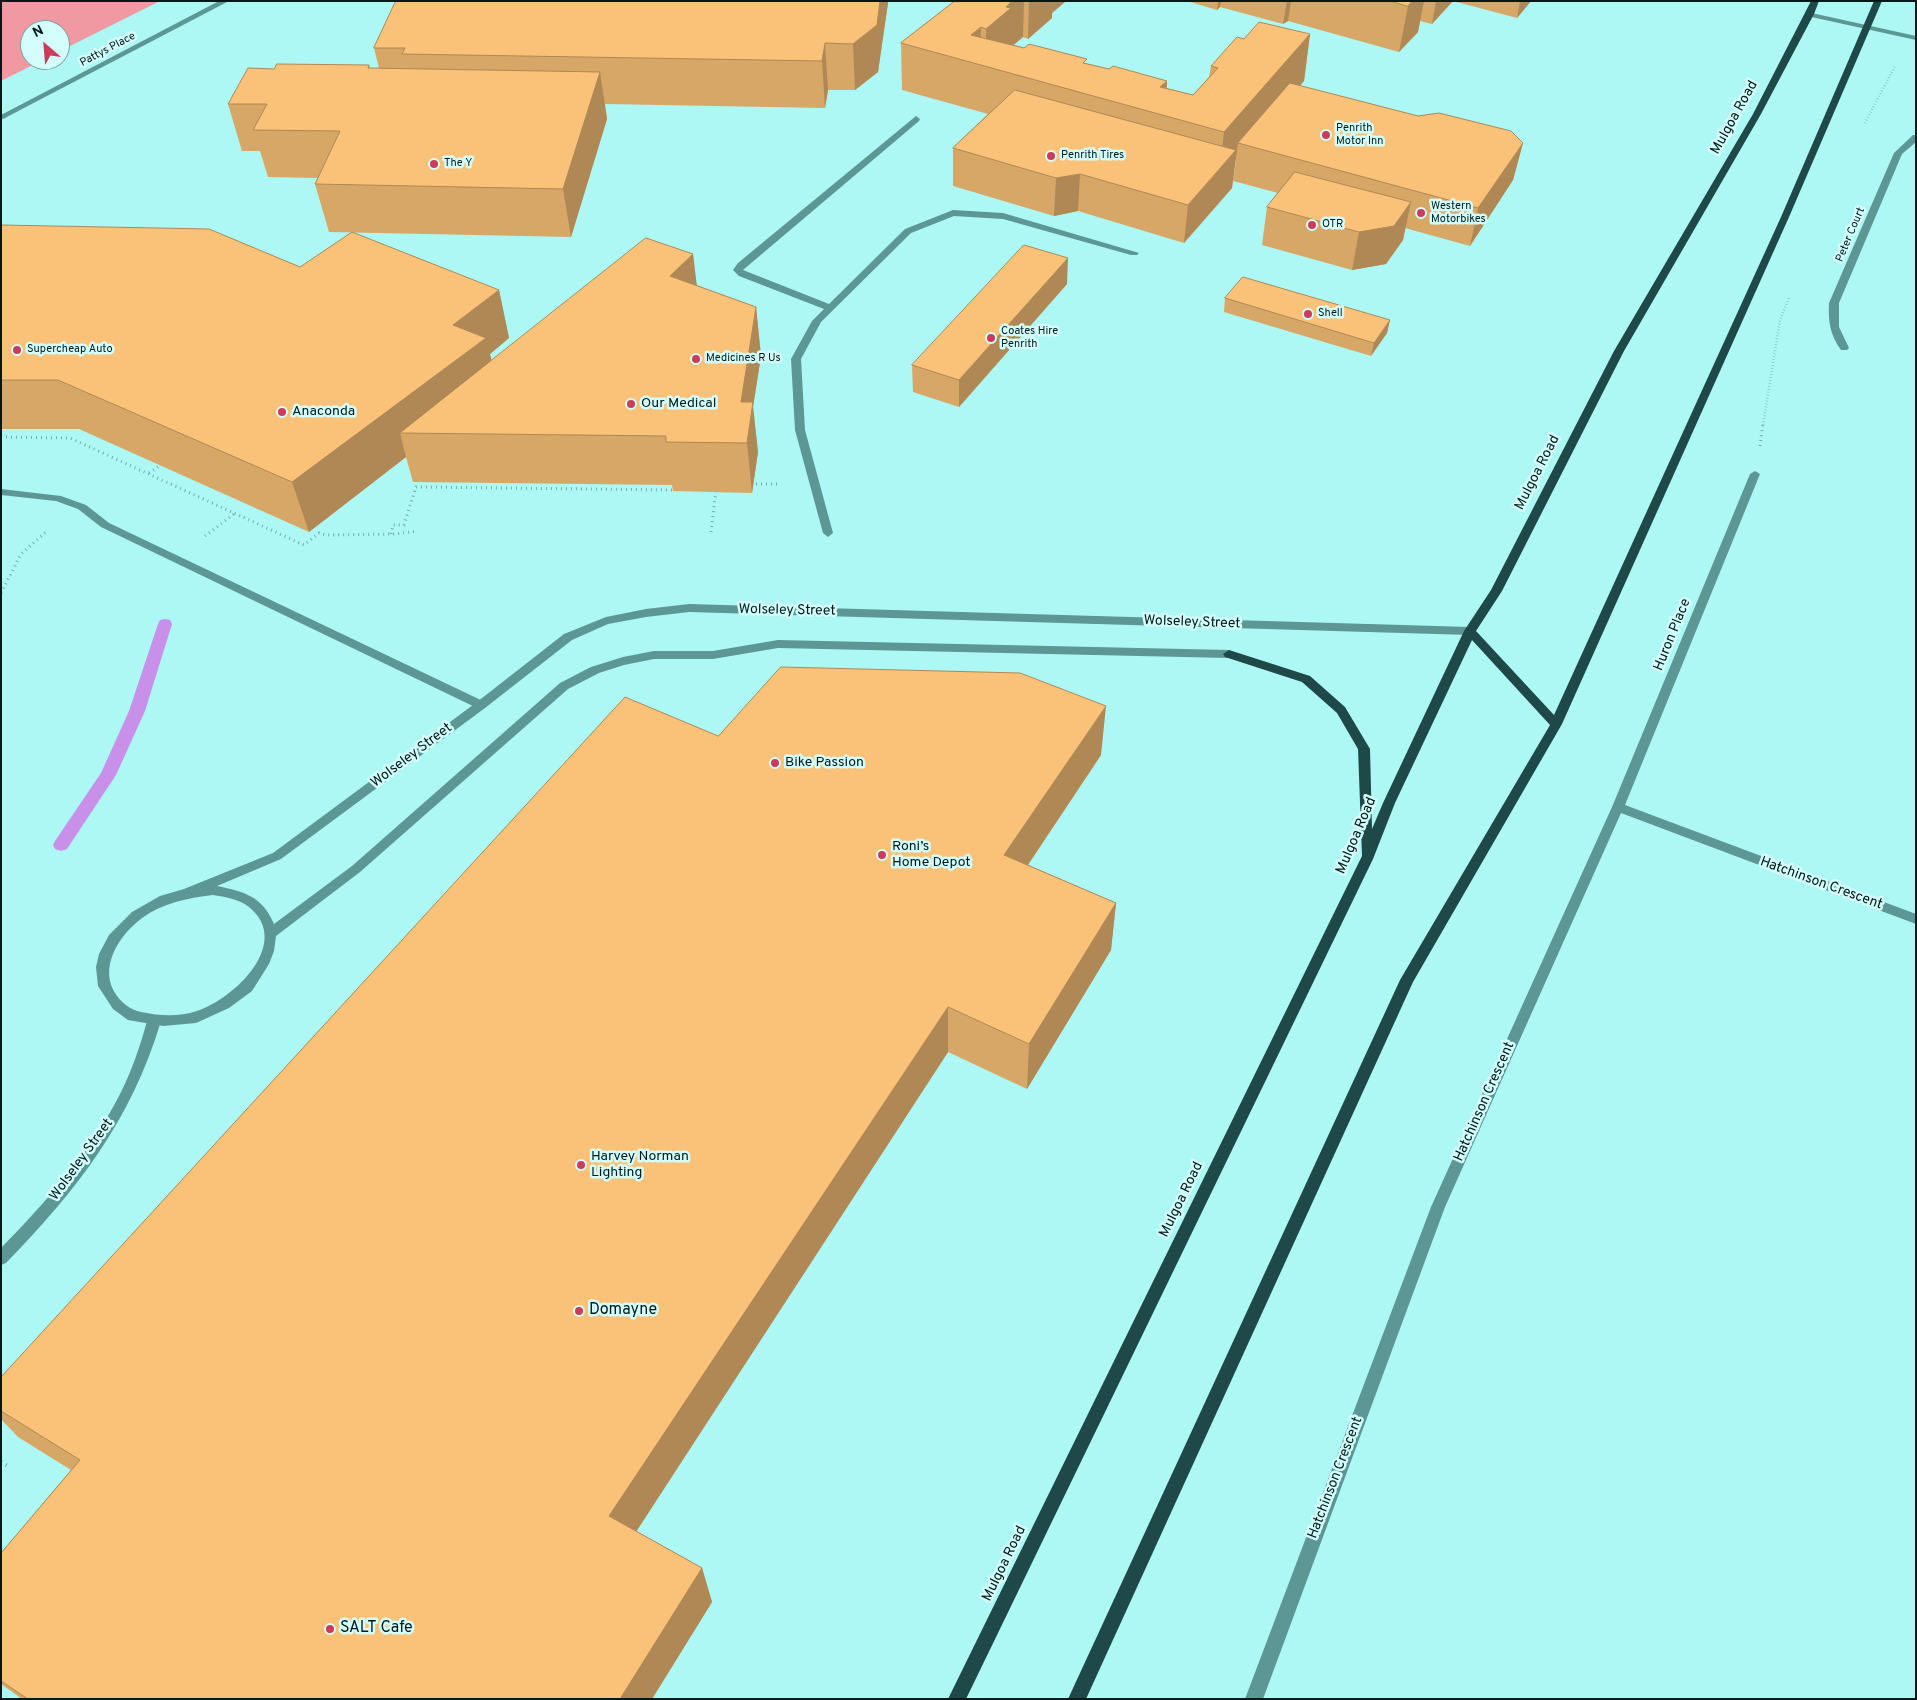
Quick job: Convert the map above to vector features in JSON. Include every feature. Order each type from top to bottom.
[{"type":"main road","name":"Mulgoa Road","points":[[957,1699],[1367,859],[1389,803],[1470,631],[1496,591],[1619,351],[1757,114],[1815,1]]},
{"type":"main road","points":[[1077,1699],[1406,980],[1556,724],[1781,226],[1878,1]]},
{"type":"main road","points":[[1470,631],[1556,724]]},
{"type":"main road","points":[[1229,654],[1306,680],[1342,710],[1364,749],[1367,859]]},
{"type":"street","name":"Pattys Place","points":[[1,118],[225,1]]},
{"type":"street","points":[[1810,14],[1916,38]]},
{"type":"street","points":[[830,308],[742,274],[738,270],[741,265],[916,119]]},
{"type":"street","name":"Peter Court","points":[[1844,348],[1836,338],[1832,320],[1834,303],[1898,153],[1916,137]]},
{"type":"street","points":[[828,533],[800,430],[796,359],[817,321],[908,231],[954,213],[1003,216],[1134,253]]},
{"type":"street","name":"Huron Place","points":[[1618,808],[1756,474]]},
{"type":"street","points":[[1,492],[57,498],[82,507],[104,525],[481,705]]},
{"type":"street","name":"Wolseley Street","points":[[189,892],[278,856],[481,705],[568,637],[606,621],[646,613],[689,608],[1470,631]]},
{"type":"street","points":[[271,933],[356,869],[564,686],[595,670],[623,661],[654,655],[713,655],[778,644],[1229,654]]},
{"type":"street","name":"Hatchinson Crescent","points":[[1254,1699],[1438,1207],[1618,808],[1916,919]]},
{"type":"street","points":[[213,890],[235,894],[252,903],[265,916],[271,933],[268,954],[261,969],[257,976],[237,996],[212,1011],[183,1020],[154,1021],[130,1014],[112,1001],[103,983],[102,962],[111,941],[125,924],[144,909],[166,898],[189,892],[213,890]]},
{"type":"street","name":"Wolseley Street","points":[[1,1258],[28,1231],[70,1179],[112,1121],[143,1059],[154,1021]]},
{"type":"path","points":[[1,437],[70,438],[304,545],[319,533],[326,535],[391,534],[418,531]]},
{"type":"path","points":[[148,473],[161,465]]},
{"type":"path","points":[[749,491],[750,484],[815,484]]},
{"type":"path","points":[[391,534],[393,525],[404,525],[416,486],[676,490]]},
{"type":"path","points":[[711,532],[716,490],[724,490]]},
{"type":"path","points":[[1,593],[21,554],[53,526]]},
{"type":"path","points":[[1,1462],[10,1467]]},
{"type":"shaded area","points":[[1,1],[160,1],[70,46],[70,20],[20,20],[20,70],[23,70],[1,81]]},
{"type":"building","points":[[396,1],[880,1],[877,25],[853,44],[825,43],[822,61],[402,54],[405,48],[374,48]]},
{"type":"building","points":[[955,1],[1012,1],[1006,7],[1011,8],[986,29],[981,27],[971,35],[1024,48],[1029,44],[1087,59],[1083,63],[1109,69],[1113,66],[1167,81],[1160,87],[1193,95],[1218,68],[1211,66],[1237,37],[1244,39],[1259,22],[1310,34],[1224,132],[901,43]]},
{"type":"building","points":[[1390,1],[1412,1],[1408,6]]},
{"type":"building","points":[[277,64],[369,65],[368,68],[600,72],[563,189],[315,184],[340,131],[253,130],[267,104],[228,104],[248,68],[274,69]]},
{"type":"building","points":[[1290,83],[1418,116],[1439,113],[1511,131],[1523,143],[1478,208],[1238,143]]},
{"type":"building","points":[[1015,90],[1236,150],[1188,205],[1080,174],[1056,178],[953,148]]},
{"type":"building","points":[[1295,172],[1411,202],[1394,226],[1359,232],[1267,207]]},
{"type":"building","points":[[1,225],[209,229],[300,267],[352,232],[499,290],[453,325],[486,338],[292,482],[58,380],[1,380]]},
{"type":"building","points":[[646,238],[693,254],[670,276],[756,307],[741,402],[753,402],[747,443],[666,442],[666,436],[400,433]]},
{"type":"building","points":[[1024,245],[1068,258],[959,380],[912,365]]},
{"type":"building","points":[[1243,277],[1390,320],[1374,343],[1225,298]]},
{"type":"building","points":[[781,667],[1020,673],[1106,706],[1004,855],[1116,903],[1029,1044],[948,1007],[609,1516],[702,1568],[620,1699],[28,1699],[1,1681],[1,1553],[80,1460],[1,1411],[1,1377],[625,697],[718,736]]},
{"type":"waterway","points":[[61,845],[108,775],[137,711],[165,624]]},
{"type":"place","name":"Penrith Motor Inn","points":[[1326,135]]},
{"type":"place","name":"Penrith Tires","points":[[1051,156]]},
{"type":"place","name":"The Y","points":[[434,164]]},
{"type":"place","name":"Western Motorbikes","points":[[1421,213]]},
{"type":"place","name":"OTR","points":[[1312,225]]},
{"type":"place","name":"Shell","points":[[1308,314]]},
{"type":"place","name":"Coates Hire Penrith","points":[[991,338]]},
{"type":"place","name":"Supercheap Auto","points":[[17,350]]},
{"type":"place","name":"Medicines R Us","points":[[696,359]]},
{"type":"place","name":"Our Medical","points":[[631,404]]},
{"type":"place","name":"Anaconda","points":[[282,412]]},
{"type":"place","name":"Bike Passion","points":[[775,763]]},
{"type":"place","name":"Roni’s Home Depot","points":[[882,855]]},
{"type":"place","name":"Harvey Norman Lighting","points":[[581,1165]]},
{"type":"place","name":"Domayne","points":[[579,1311]]},
{"type":"place","name":"SALT Cafe","points":[[330,1629]]}]
